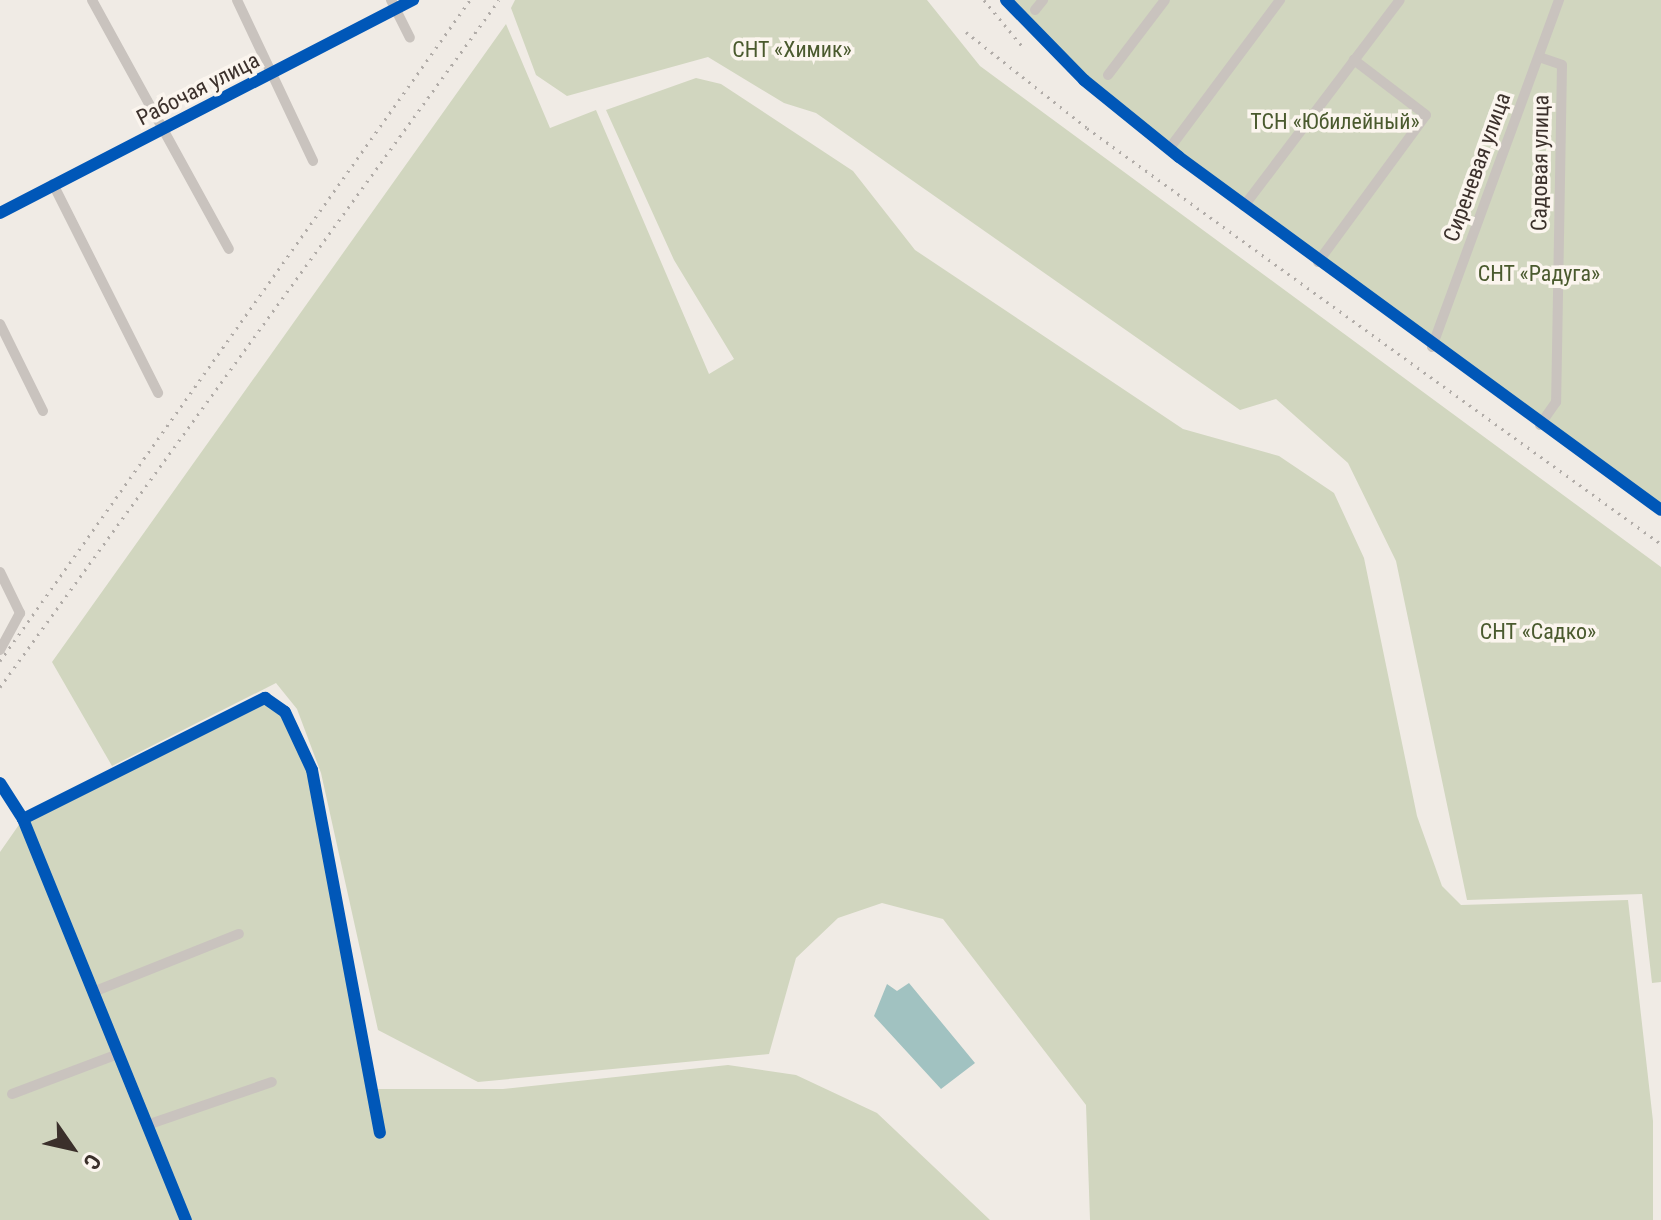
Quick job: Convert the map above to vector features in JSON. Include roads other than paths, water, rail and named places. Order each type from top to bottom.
[{"type":"street","points":[[92,0],[160,130],[229,249]]},
{"type":"street","points":[[237,0],[313,161]]},
{"type":"street","name":"Рабочая улица","points":[[0,213],[274,73],[393,4],[413,0]]},
{"type":"street","points":[[1006,0],[1084,80],[1169,149],[1432,347],[1661,510]]},
{"type":"street","points":[[1035,10],[1043,0]]},
{"type":"street","points":[[1108,75],[1165,0]]},
{"type":"street","points":[[1169,149],[1280,0]]},
{"type":"street","points":[[1244,206],[1400,0]]},
{"type":"street","name":"Сиреневая улица","points":[[1432,347],[1559,0]]},
{"type":"street","points":[[393,4],[410,38]]},
{"type":"street","name":"Садовая улица","points":[[1539,57],[1562,65],[1556,402],[1540,425]]},
{"type":"street","points":[[1318,262],[1426,115],[1354,60]]},
{"type":"street","points":[[53,184],[158,393]]},
{"type":"street","points":[[0,324],[43,411]]},
{"type":"street","points":[[0,572],[20,613],[0,650]]},
{"type":"street","points":[[0,783],[23,819],[265,698],[285,712],[312,770],[380,1133]]},
{"type":"street","points":[[93,992],[239,934]]},
{"type":"street","points":[[12,1094],[118,1054]]},
{"type":"street","points":[[147,1125],[272,1082]]},
{"type":"water","points":[[909,983],[975,1063],[941,1089],[874,1016],[887,984],[897,991]]},
{"type":"tunnel","points":[[23,819],[186,1220]]},
{"type":"railway","points":[[0,661],[470,0]]},
{"type":"railway","points":[[0,687],[499,0]]},
{"type":"railway","points":[[984,0],[1022,46]]},
{"type":"railway","points":[[966,32],[1087,128],[1661,544]]},
{"type":"park label","name":"СНТ «Химик»","points":[[792,50]]},
{"type":"park label","name":"ТСН «Юбилейный»","points":[[1335,122]]},
{"type":"park label","name":"СНТ «Радуга»","points":[[1539,274]]},
{"type":"park label","name":"СНТ «Садко»","points":[[1538,632]]}]
